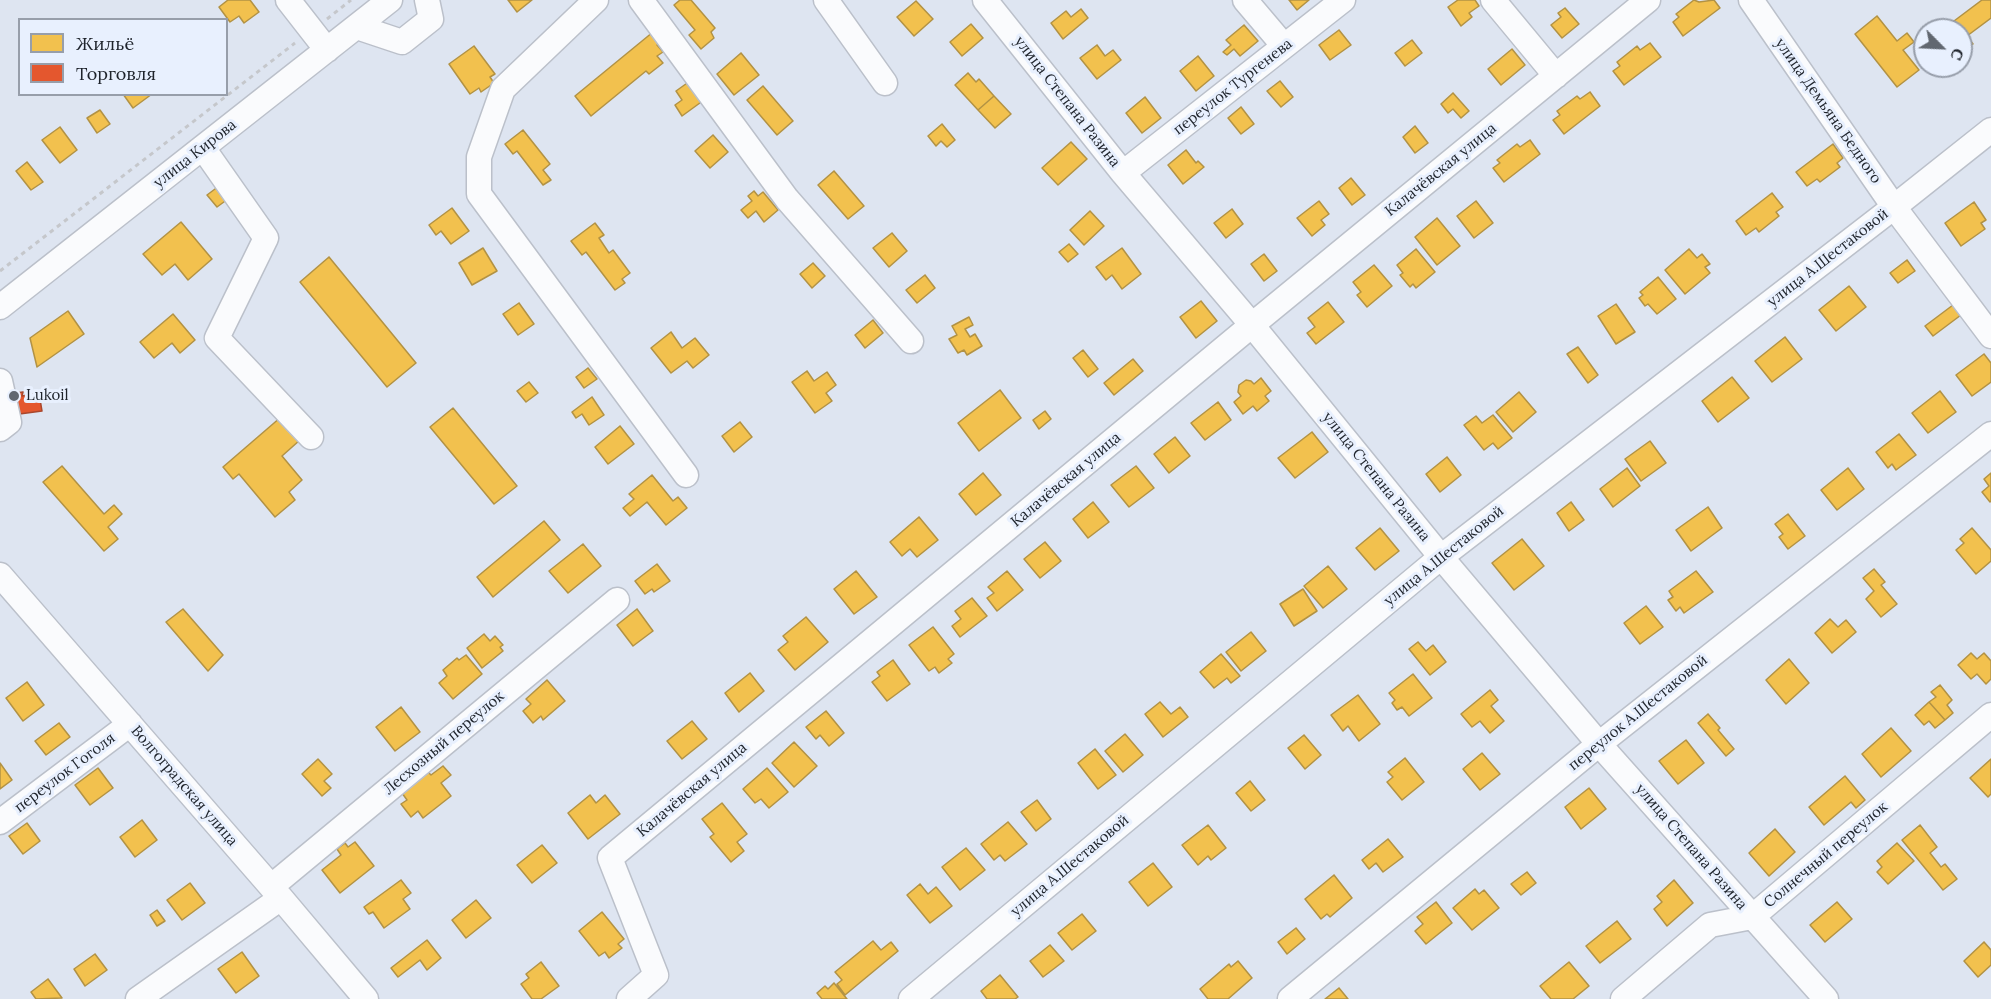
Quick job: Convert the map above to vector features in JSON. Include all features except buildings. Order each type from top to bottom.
[{"type":"street","points":[[288,0],[327,50]]},
{"type":"street","name":"улица Кирова","points":[[0,307],[390,0]]},
{"type":"street","points":[[357,27],[402,42],[431,19],[427,0]]},
{"type":"street","points":[[596,0],[503,90],[479,157],[478,194],[686,475]]},
{"type":"street","points":[[641,0],[787,199],[911,341]]},
{"type":"street","points":[[826,0],[885,83]]},
{"type":"street","name":"улица Степана Разина","points":[[985,0],[1123,173],[1252,325],[1441,557],[1599,744],[1826,999]]},
{"type":"street","points":[[1245,0],[1284,46]]},
{"type":"street","name":"переулок Тургенева","points":[[1123,173],[1343,0]]},
{"type":"street","points":[[1493,0],[1556,76]]},
{"type":"street","name":"Калачёвская улица","points":[[629,999],[656,975],[610,858],[1648,0]]},
{"type":"street","name":"улица Демьяна Бедного","points":[[1751,0],[1894,207],[1991,336]]},
{"type":"street","name":"улица А.Шестаковой","points":[[911,999],[1441,557],[1991,130]]},
{"type":"street","points":[[203,148],[266,238],[217,338],[310,437]]},
{"type":"street","points":[[0,381],[9,422],[0,429]]},
{"type":"street","name":"переулок А.Шестаковой","points":[[1290,999],[1599,744],[1991,434]]},
{"type":"street","name":"Волгоградская улица","points":[[0,575],[277,892],[366,999]]},
{"type":"street","name":"Лесхозный переулок","points":[[138,999],[277,892],[617,600]]},
{"type":"street","name":"Солнечный переулок","points":[[1623,999],[1710,925],[1752,917],[1991,715]]},
{"type":"street","name":"переулок Гоголя","points":[[0,822],[130,724]]},
{"type":"path","points":[[228,95],[351,0]]},
{"type":"path","points":[[0,271],[227,96]]},
{"type":"place","name":"Lukoil","points":[[14,396]]}]
